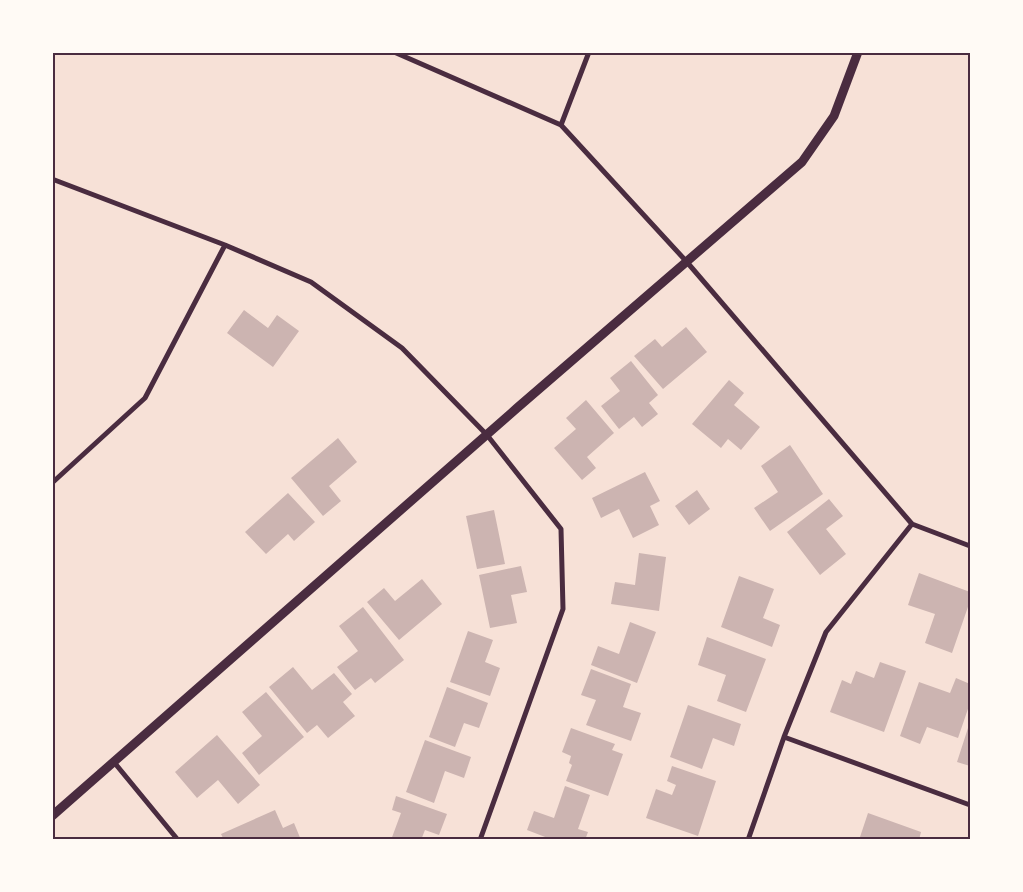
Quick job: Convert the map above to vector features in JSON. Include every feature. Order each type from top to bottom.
[{"type":"street","points":[[394,52],[561,125],[686,261],[912,524],[970,546]]},
{"type":"street","points":[[561,125],[589,52]]},
{"type":"street","points":[[52,816],[686,261],[802,162],[834,116],[858,52]]},
{"type":"street","points":[[52,179],[225,245],[311,282],[402,348],[487,435],[561,529],[563,609],[480,840]]},
{"type":"street","points":[[52,483],[145,398],[225,245]]},
{"type":"street","points":[[748,840],[784,737],[826,632],[912,524]]},
{"type":"street","points":[[784,737],[970,805]]},
{"type":"street","points":[[113,761],[178,840]]},
{"type":"building","points":[[244,310],[268,328],[277,315],[299,331],[273,367],[227,333]]},
{"type":"building","points":[[686,327],[707,352],[663,389],[634,356],[655,339],[662,347]]},
{"type":"building","points":[[631,361],[658,395],[649,403],[658,414],[642,427],[634,417],[619,429],[601,406],[620,391],[610,378]]},
{"type":"building","points":[[729,380],[744,393],[734,405],[760,427],[741,450],[728,439],[721,448],[692,424]]},
{"type":"building","points":[[586,400],[614,433],[587,457],[596,468],[582,480],[554,448],[576,429],[566,418]]},
{"type":"building","points":[[338,438],[357,462],[329,486],[341,501],[323,516],[291,478]]},
{"type":"building","points":[[790,445],[823,494],[770,531],[754,508],[778,492],[761,466]]},
{"type":"building","points":[[645,472],[660,501],[650,506],[659,525],[633,538],[619,509],[601,518],[592,498]]},
{"type":"building","points":[[697,490],[710,509],[689,525],[675,506]]},
{"type":"building","points":[[288,493],[315,522],[294,541],[288,534],[266,554],[245,532]]},
{"type":"building","points":[[829,499],[843,516],[826,529],[846,554],[820,575],[787,532]]},
{"type":"building","points":[[494,510],[505,564],[477,569],[466,516]]},
{"type":"building","points":[[639,553],[666,557],[659,611],[611,604],[615,582],[635,585]]},
{"type":"building","points":[[521,566],[527,592],[511,595],[517,623],[490,628],[479,575]]},
{"type":"building","points":[[919,573],[970,592],[970,601],[952,653],[925,643],[935,614],[908,605]]},
{"type":"building","points":[[739,576],[774,589],[763,618],[780,625],[772,647],[721,627]]},
{"type":"building","points":[[422,579],[442,604],[399,640],[367,602],[384,588],[395,601]]},
{"type":"building","points":[[363,607],[404,660],[375,683],[371,678],[355,690],[337,667],[358,651],[339,626]]},
{"type":"building","points":[[630,622],[656,632],[637,683],[591,665],[598,646],[619,654]]},
{"type":"building","points":[[468,631],[493,640],[485,662],[500,668],[490,696],[450,682]]},
{"type":"building","points":[[707,637],[766,659],[746,712],[717,701],[726,675],[698,665]]},
{"type":"building","points":[[880,662],[906,671],[884,732],[830,712],[842,680],[851,684],[856,671],[874,678]]},
{"type":"building","points":[[293,667],[312,690],[334,673],[352,694],[343,702],[355,716],[328,738],[317,725],[307,733],[269,687]]},
{"type":"building","points":[[591,669],[631,684],[623,707],[641,713],[631,741],[586,725],[596,700],[581,695]]},
{"type":"building","points":[[956,678],[970,684],[970,703],[958,738],[927,727],[920,744],[900,736],[919,682],[950,693]]},
{"type":"building","points":[[447,687],[488,703],[479,728],[464,723],[455,747],[429,737]]},
{"type":"building","points":[[266,692],[304,737],[259,775],[242,753],[262,736],[242,712]]},
{"type":"building","points":[[688,705],[741,724],[734,746],[713,738],[702,769],[670,757]]},
{"type":"building","points":[[571,728],[615,744],[612,750],[623,754],[608,796],[566,781],[572,765],[569,763],[571,756],[562,752]]},
{"type":"building","points":[[968,728],[970,729],[970,766],[957,762]]},
{"type":"building","points":[[217,735],[260,785],[238,804],[218,780],[197,798],[175,772]]},
{"type":"building","points":[[425,740],[471,757],[464,778],[445,771],[434,803],[406,792]]},
{"type":"building","points":[[672,766],[716,781],[698,836],[646,818],[656,789],[672,795],[676,785],[667,781]]},
{"type":"building","points":[[565,786],[590,795],[578,829],[588,832],[585,840],[553,840],[527,830],[534,811],[554,818]]},
{"type":"building","points":[[396,796],[447,814],[439,835],[425,830],[421,840],[391,840],[401,813],[392,810]]},
{"type":"building","points":[[275,810],[283,828],[294,823],[301,840],[224,840],[221,834]]},
{"type":"building","points":[[868,813],[921,832],[919,840],[859,840]]}]
